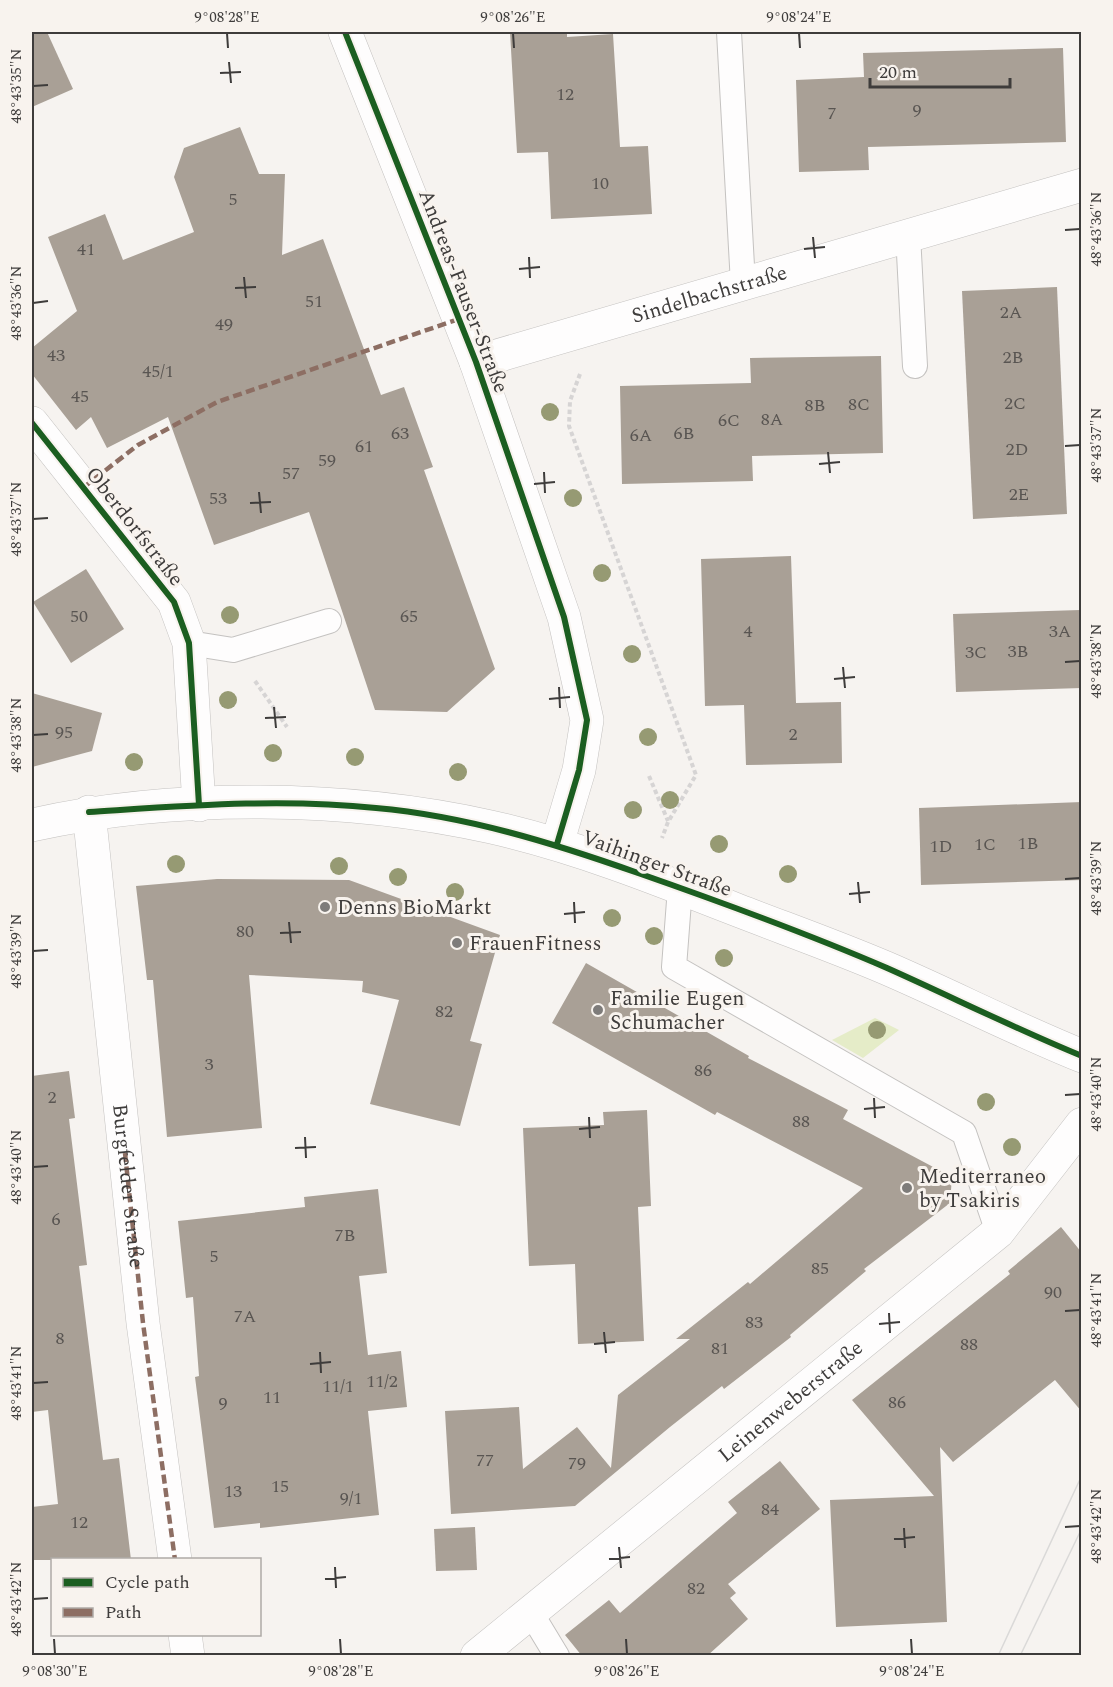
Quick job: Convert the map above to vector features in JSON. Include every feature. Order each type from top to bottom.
[{"type":"street","name":"Andreas-Fauser-Straße","points":[[345,32],[476,362],[564,617],[587,720],[579,770],[557,844]]},
{"type":"street","name":"Sindelbachstraße","points":[[476,362],[1082,185]]},
{"type":"street","name":"Oberdorfstraße","points":[[32,423],[174,602],[189,643],[200,804]]},
{"type":"street","name":"Vaihinger Straße","points":[[32,825],[89,812],[200,804],[294,803],[377,808],[490,827],[557,844],[648,876],[885,967],[1082,1056]]},
{"type":"street","name":"Burgfelder Straße","points":[[89,812],[143,1323],[175,1558]]},
{"type":"street","name":"Leinenweberstraße","points":[[477,1656],[998,1232],[1082,1124]]},
{"type":"street","points":[[185,1636],[188,1656]]},
{"type":"lane","points":[[729,32],[742,284]]},
{"type":"lane","points":[[908,235],[915,366]]},
{"type":"lane","points":[[189,643],[234,650],[329,621]]},
{"type":"lane","points":[[680,888],[675,967],[964,1133],[998,1232]]},
{"type":"lane","points":[[531,1613],[557,1656]]},
{"type":"path","points":[[563,336],[580,372],[570,400],[569,426],[696,775],[668,822],[648,876]]},
{"type":"path","points":[[234,650],[287,727]]},
{"type":"path","points":[[649,776],[668,822]]},
{"type":"green space","points":[[875,1018],[899,1030],[863,1058],[832,1040]]},
{"type":"building","points":[[32,32],[47,32],[73,89],[32,107]]},
{"type":"building","points":[[510,32],[567,32],[567,37],[613,34],[620,147],[648,146],[652,214],[551,219],[548,152],[517,153]]},
{"type":"building","points":[[1063,48],[1066,142],[868,147],[869,170],[799,172],[796,80],[864,77],[863,53]]},
{"type":"building","points":[[240,127],[259,174],[285,174],[282,255],[323,239],[381,395],[404,387],[433,467],[424,470],[495,669],[447,712],[375,710],[309,512],[214,545],[168,417],[107,448],[91,417],[76,430],[32,374],[32,348],[77,311],[48,237],[105,214],[123,260],[194,232],[174,177],[184,148]]},
{"type":"building","points":[[1057,287],[1067,514],[973,519],[962,291]]},
{"type":"building","points":[[881,356],[883,453],[752,456],[753,481],[622,484],[620,386],[751,383],[750,358]]},
{"type":"building","points":[[791,556],[796,703],[841,702],[842,763],[746,765],[744,705],[705,706],[701,559]]},
{"type":"building","points":[[86,569],[124,629],[71,663],[33,602]]},
{"type":"building","points":[[1080,610],[1082,688],[956,692],[953,614]]},
{"type":"building","points":[[32,693],[102,713],[92,751],[32,767]]},
{"type":"building","points":[[1082,802],[1082,880],[921,885],[919,808]]},
{"type":"building","points":[[217,879],[349,880],[500,935],[470,1041],[482,1044],[460,1126],[370,1104],[399,1000],[362,992],[363,981],[249,975],[262,1128],[167,1137],[153,980],[147,980],[136,886]]},
{"type":"building","points":[[586,963],[749,1056],[748,1058],[848,1110],[843,1119],[952,1177],[950,1203],[864,1269],[866,1271],[790,1335],[791,1337],[724,1389],[722,1386],[575,1506],[451,1514],[445,1411],[519,1407],[523,1469],[577,1427],[611,1468],[618,1395],[690,1339],[676,1339],[748,1282],[750,1284],[863,1188],[717,1112],[715,1115],[552,1023]]},
{"type":"building","points":[[69,1071],[75,1118],[69,1119],[87,1265],[79,1266],[103,1460],[119,1458],[131,1558],[34,1560],[32,1507],[58,1504],[48,1410],[32,1412],[32,1076]]},
{"type":"building","points":[[647,1110],[651,1206],[638,1207],[644,1341],[578,1344],[575,1264],[529,1266],[523,1128],[604,1125],[603,1112]]},
{"type":"building","points":[[378,1189],[387,1273],[359,1276],[368,1355],[401,1351],[407,1407],[368,1411],[379,1515],[260,1528],[260,1523],[214,1528],[195,1377],[199,1376],[193,1297],[186,1298],[178,1221],[305,1207],[304,1197]]},
{"type":"building","points":[[1061,1227],[1082,1253],[1082,1412],[1055,1380],[953,1462],[940,1447],[947,1622],[836,1627],[830,1500],[934,1496],[852,1400],[1010,1274],[1008,1271]]},
{"type":"building","points":[[780,1461],[820,1509],[728,1584],[736,1593],[730,1598],[748,1619],[707,1656],[582,1656],[565,1635],[609,1600],[620,1613],[737,1513],[728,1502]]},
{"type":"building","points":[[475,1527],[477,1570],[436,1571],[434,1529]]},
{"type":"tram line","points":[[998,1656],[1082,1475]]},
{"type":"tram line","points":[[1020,1656],[1082,1528]]},
{"type":"marked path","points":[[84,487],[138,445],[217,402],[459,319]]},
{"type":"marked path","points":[[125,1153],[143,1323],[175,1558]]},
{"type":"cycle path","points":[[345,32],[476,362],[564,617],[587,720],[579,770],[557,844]]},
{"type":"cycle path","points":[[32,423],[174,602],[189,643],[199,805]]},
{"type":"cycle path","points":[[89,812],[232,804],[340,805],[443,817],[509,832],[606,862],[795,930],[887,968],[1082,1056]]},
{"type":"place","name":"Denns BioMarkt","points":[[325,907]]},
{"type":"place","name":"FrauenFitness","points":[[457,943]]},
{"type":"place","name":"Familie Eugen Schumacher","points":[[598,1010]]},
{"type":"place","name":"Mediterraneo by Tsakiris","points":[[907,1188]]}]
